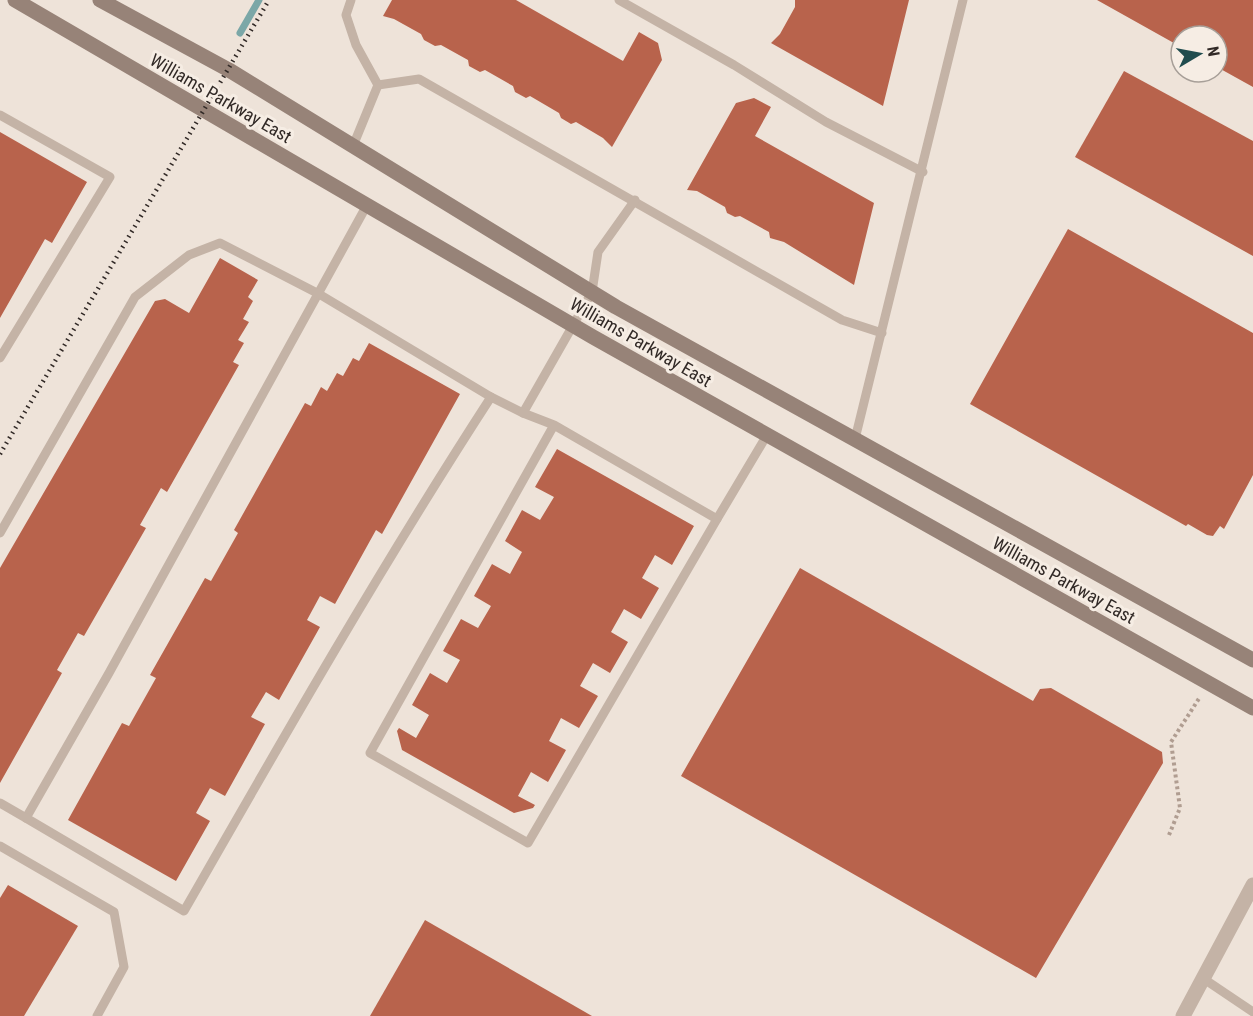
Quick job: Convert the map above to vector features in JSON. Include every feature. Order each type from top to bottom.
[{"type":"main road","name":"Williams Parkway East","points":[[15,0],[573,325],[1253,708]]},
{"type":"main road","name":"Williams Parkway East","points":[[100,0],[229,70],[592,292],[1253,660]]},
{"type":"street","points":[[1183,1016],[1253,885]]},
{"type":"lane","points":[[351,0],[346,15],[357,45],[378,85],[353,146]]},
{"type":"lane","points":[[619,0],[734,65],[826,122],[923,172]]},
{"type":"lane","points":[[855,439],[923,172],[963,0]]},
{"type":"lane","points":[[378,85],[419,79],[842,320],[882,333]]},
{"type":"lane","points":[[0,115],[110,177],[0,358]]},
{"type":"lane","points":[[523,413],[592,292],[598,252],[635,200]]},
{"type":"lane","points":[[26,818],[367,205]]},
{"type":"lane","points":[[0,532],[135,297],[189,255],[220,243],[319,294],[491,397],[554,425],[717,519]]},
{"type":"lane","points":[[0,803],[184,911],[311,689],[422,503],[491,397]]},
{"type":"lane","points":[[554,425],[370,753],[528,843],[767,435]]},
{"type":"lane","points":[[0,846],[114,912],[124,967],[97,1016]]},
{"type":"lane","points":[[1204,979],[1253,1012]]},
{"type":"path","points":[[1169,835],[1180,808],[1171,742],[1209,683]]},
{"type":"building","points":[[392,0],[516,0],[623,61],[639,32],[658,43],[662,60],[612,147],[603,138],[576,122],[571,124],[561,118],[559,113],[530,96],[526,98],[515,92],[513,86],[485,70],[480,72],[469,66],[468,60],[441,45],[435,46],[424,40],[421,34],[394,19],[383,16]]},
{"type":"building","points":[[795,0],[909,0],[883,106],[771,43],[780,34],[795,7]]},
{"type":"building","points":[[1097,0],[1253,0],[1253,87],[1229,74],[1229,24],[1169,24],[1169,40]]},
{"type":"building","points":[[1124,71],[1253,141],[1253,256],[1075,157]]},
{"type":"building","points":[[754,98],[771,107],[755,136],[874,203],[854,285],[784,242],[770,238],[769,232],[740,216],[735,217],[727,213],[725,207],[697,191],[687,190],[736,103]]},
{"type":"building","points":[[0,132],[87,182],[52,243],[45,239],[0,318]]},
{"type":"building","points":[[1068,229],[1253,333],[1253,475],[1224,529],[1220,526],[1213,536],[1188,524],[1186,526],[970,404]]},
{"type":"building","points":[[220,258],[258,280],[248,297],[253,301],[243,319],[249,322],[238,340],[244,343],[233,362],[239,365],[167,492],[161,488],[140,525],[146,528],[84,636],[78,633],[57,670],[62,673],[0,783],[0,568],[155,301],[165,299],[189,313]]},
{"type":"building","points":[[369,343],[460,394],[382,534],[376,530],[335,604],[320,596],[307,620],[320,627],[279,700],[266,692],[251,717],[265,724],[225,796],[210,788],[196,813],[210,821],[176,881],[68,820],[122,723],[129,726],[156,678],[150,675],[205,578],[211,581],[238,533],[234,530],[305,403],[311,406],[321,387],[327,391],[337,373],[343,376],[353,358],[359,361]]},
{"type":"building","points":[[557,449],[694,526],[672,565],[655,555],[642,578],[659,588],[641,619],[624,609],[611,632],[628,642],[610,673],[593,663],[580,686],[598,696],[579,728],[561,718],[549,741],[566,750],[548,782],[531,772],[518,796],[535,805],[533,808],[514,813],[402,750],[397,731],[399,728],[416,738],[429,715],[412,705],[430,673],[447,683],[460,660],[443,651],[461,619],[478,628],[491,606],[474,596],[492,564],[510,574],[522,552],[505,541],[522,510],[540,520],[554,497],[535,487]]},
{"type":"building","points":[[800,568],[1033,701],[1040,689],[1051,688],[1162,752],[1163,763],[1036,978],[681,776]]},
{"type":"building","points":[[8,885],[78,926],[24,1016],[0,1016],[0,898]]},
{"type":"building","points":[[425,920],[592,1016],[370,1016]]},
{"type":"waterway","points":[[240,33],[259,0]]},
{"type":"railway","points":[[0,454],[269,0]]}]
